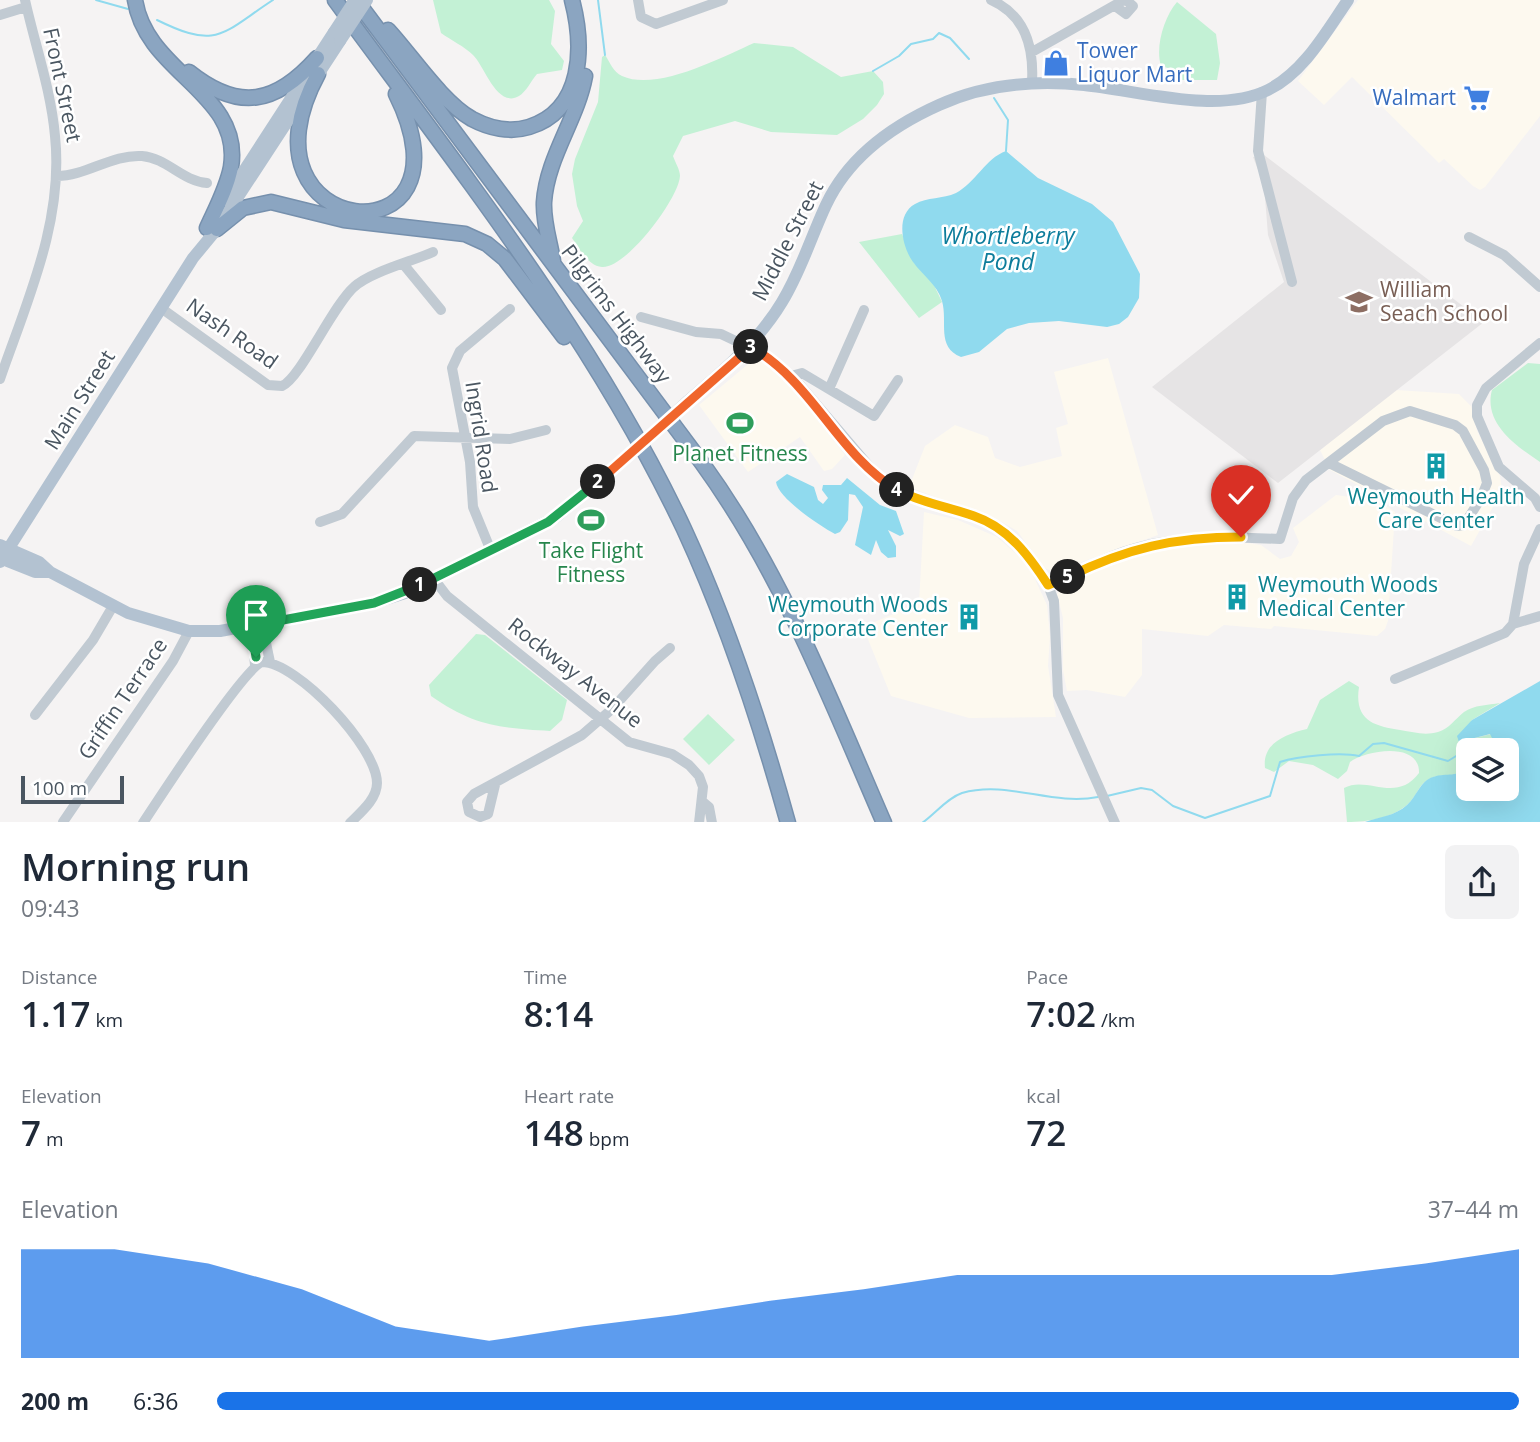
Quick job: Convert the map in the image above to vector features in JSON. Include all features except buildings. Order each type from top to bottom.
[{"type":"highway","points":[[135,0],[143,27],[157,50],[213,105],[227,128],[232,149],[230,170],[212,228]]},
{"type":"highway","points":[[144,0],[152,25],[172,54],[200,80],[229,95],[248,99],[275,94],[293,83],[317,58]]},
{"type":"highway","name":"Pilgrims Highway","points":[[356,0],[710,474],[758,548],[799,628],[884,822]]},
{"type":"highway","points":[[365,0],[463,112],[486,125],[516,129],[537,124],[551,116],[571,92],[578,52],[572,0]]},
{"type":"highway","points":[[554,266],[545,220],[545,195],[551,167],[575,112],[584,80],[587,40],[580,0]]},
{"type":"highway","name":"Pilgrims Highway","points":[[336,2],[518,251],[631,431],[679,518],[728,632],[757,714],[788,822]]},
{"type":"highway","points":[[318,74],[299,119],[296,141],[302,167],[318,192],[335,206],[361,214],[382,210],[400,197],[409,184],[415,163],[415,146],[404,109],[370,47]]},
{"type":"highway","points":[[212,228],[243,208],[271,202],[344,220],[446,229],[476,238],[496,251],[513,270],[631,431]]},
{"type":"main road","name":"Main Street","points":[[212,228],[318,74],[356,0]]},
{"type":"main road","name":"Main Street","points":[[2,554],[193,258],[317,58],[365,0]]},
{"type":"main road","name":"Middle Street","points":[[2,554],[35,572],[50,572],[113,606],[159,624],[189,631],[257,625],[374,603],[434,579],[562,513],[750,346],[789,290],[833,192],[870,148],[921,114],[956,98],[993,87],[1032,82],[1217,100],[1262,92],[1295,70],[1348,0]]},
{"type":"street","points":[[638,0],[641,18],[656,24],[723,0]]},
{"type":"street","points":[[991,0],[1008,8],[1018,19],[1032,52],[1032,82]]},
{"type":"street","points":[[1032,52],[1122,2]]},
{"type":"street","points":[[0,15],[25,4]]},
{"type":"street","name":"Front Street","points":[[0,379],[50,229],[57,176],[51,109],[25,4]]},
{"type":"street","points":[[1262,92],[1258,151],[1293,282]]},
{"type":"street","points":[[57,176],[71,175],[119,159],[140,156],[156,160],[189,179],[207,183]]},
{"type":"street","points":[[1469,237],[1504,255],[1540,287]]},
{"type":"street","name":"Nash Road","points":[[161,308],[265,383],[279,387],[292,380],[354,286],[433,253]]},
{"type":"street","points":[[404,265],[441,310]]},
{"type":"street","name":"Ingrid Road","points":[[491,551],[473,507],[470,462],[452,375],[453,364],[467,344],[510,309]]},
{"type":"street","points":[[829,389],[864,310]]},
{"type":"street","points":[[641,317],[696,332],[721,334],[750,346],[791,376],[880,479],[911,497],[976,516],[998,528],[1020,546],[1048,585],[1056,619],[1055,670],[1058,695],[1115,822]]},
{"type":"street","points":[[1540,343],[1486,388],[1478,400],[1477,416],[1499,467],[1531,494],[1540,506]]},
{"type":"street","points":[[791,376],[802,373],[874,416],[898,380]]},
{"type":"street","points":[[1048,585],[1116,555],[1156,543],[1223,537],[1280,539],[1296,492],[1306,480],[1382,421],[1410,411],[1450,423],[1463,431],[1484,470],[1487,484],[1469,518],[1457,527],[1329,463]]},
{"type":"street","points":[[320,522],[330,521],[346,510],[410,438],[421,435],[510,439],[546,430]]},
{"type":"street","points":[[1395,680],[1505,634],[1513,624],[1521,573],[1540,529]]},
{"type":"street","name":"Rockway Avenue","points":[[434,579],[447,596],[600,720],[636,745],[667,752],[684,760],[699,776],[703,802],[699,822]]},
{"type":"street","points":[[34,715],[93,640],[113,606]]},
{"type":"street","points":[[1513,624],[1540,616]]},
{"type":"street","points":[[257,625],[270,662],[310,688],[332,708],[369,759],[377,779],[376,791],[350,822]]},
{"type":"street","points":[[143,822],[255,665],[257,625]]},
{"type":"street","name":"Griffin Terrace","points":[[63,822],[173,661],[189,631]]},
{"type":"street","points":[[495,785],[575,739],[600,720],[670,648]]},
{"type":"street","points":[[255,665],[270,662]]},
{"type":"street","points":[[703,802],[709,807],[712,822]]},
{"type":"shaded area","points":[[1358,0],[1540,0],[1540,116],[1485,187],[1480,190],[1473,186],[1444,159],[1439,163],[1352,77],[1324,105],[1298,81]]},
{"type":"shaded area","name":"William Seach School","points":[[1264,155],[1484,322],[1278,483],[1152,387],[1284,282],[1268,235],[1264,185],[1253,157]]},
{"type":"shaded area","points":[[1108,358],[1158,535],[1053,572],[1045,568],[1017,531],[1002,522],[909,487],[925,446],[955,425],[988,437],[995,458],[1020,467],[1062,456],[1056,428],[1068,424],[1054,372]]},
{"type":"shaded area","points":[[753,360],[761,361],[792,388],[845,455],[832,469],[824,471],[800,437],[748,472],[699,405]]},
{"type":"shaded area","points":[[1396,390],[1459,394],[1471,406],[1477,431],[1500,476],[1502,491],[1471,546],[1330,470],[1320,450]]},
{"type":"shaded area","points":[[1336,495],[1379,501],[1395,512],[1388,621],[1385,629],[1377,636],[1274,626],[1271,629],[1224,625],[1208,636],[1142,629],[1142,675],[1125,697],[1087,690],[1067,691],[1063,670],[1063,618],[1057,594],[1062,587],[1135,554],[1171,547],[1247,543],[1261,545],[1280,559],[1291,556],[1299,542],[1293,528]]},
{"type":"shaded area","points":[[924,512],[958,520],[997,537],[1023,560],[1033,575],[1047,605],[1050,637],[1048,666],[1056,717],[969,718],[891,696],[863,627],[919,603]]},
{"type":"green space","points":[[433,0],[549,0],[555,11],[551,44],[564,61],[562,70],[537,74],[519,96],[504,96],[492,84],[473,55],[441,33]]},
{"type":"green space","points":[[1177,2],[1216,34],[1220,63],[1217,80],[1182,80],[1175,70],[1161,66],[1159,50],[1162,32]]},
{"type":"green space","points":[[754,43],[793,47],[841,77],[873,71],[883,82],[884,94],[863,119],[837,135],[771,132],[735,121],[683,136],[673,156],[680,176],[671,200],[661,215],[624,257],[612,265],[602,267],[592,263],[572,238],[583,221],[577,206],[572,174],[575,159],[598,102],[602,57],[605,55],[622,76],[636,80],[653,80],[689,71]]},
{"type":"green space","name":"Whortleberry Pond","points":[[902,234],[914,263],[933,283],[942,302],[919,318],[859,242]]},
{"type":"green space","points":[[1528,363],[1540,364],[1540,462],[1521,449],[1504,432],[1492,413],[1490,402],[1492,390]]},
{"type":"green space","points":[[476,634],[485,635],[567,700],[562,720],[550,731],[488,724],[461,714],[431,696],[429,685]]},
{"type":"green space","points":[[1349,681],[1359,687],[1360,707],[1367,719],[1382,726],[1419,733],[1442,731],[1468,710],[1500,703],[1472,720],[1461,738],[1456,738],[1456,774],[1433,777],[1426,781],[1409,803],[1388,816],[1347,822],[1344,788],[1353,785],[1401,787],[1419,773],[1417,763],[1402,752],[1368,754],[1350,762],[1347,771],[1338,779],[1313,765],[1289,761],[1274,772],[1265,768],[1265,759],[1271,746],[1284,737],[1307,729],[1320,700]]},
{"type":"green space","points":[[708,714],[735,740],[709,765],[683,739]]},
{"type":"green space","points":[[1491,734],[1493,738],[1475,738]]},
{"type":"water","name":"Whortleberry Pond","points":[[1006,151],[1038,178],[1092,204],[1113,222],[1140,274],[1139,298],[1128,317],[1119,324],[1107,327],[1059,321],[1029,323],[1007,329],[979,352],[961,357],[948,347],[944,333],[942,301],[937,290],[909,256],[902,232],[903,223],[909,209],[915,204],[963,189],[992,159]]},
{"type":"water","points":[[787,474],[814,487],[818,500],[823,504],[828,498],[822,490],[823,485],[841,485],[847,478],[880,505],[896,511],[904,534],[900,536],[888,530],[896,546],[896,557],[888,558],[881,552],[876,540],[871,555],[855,545],[863,507],[855,495],[849,494],[848,520],[840,532],[835,534],[810,518],[784,496],[776,482]]},
{"type":"water","points":[[1540,681],[1540,822],[1365,822],[1402,809],[1422,785],[1438,776],[1456,774],[1456,801],[1519,801],[1519,738],[1492,738],[1490,734],[1458,738],[1472,720]]},
{"type":"waterway","points":[[96,0],[128,9]]},
{"type":"waterway","points":[[157,20],[177,29],[207,36],[230,29],[273,0]]},
{"type":"waterway","points":[[598,0],[605,55]]},
{"type":"waterway","points":[[873,71],[899,56],[911,44],[933,39],[939,33],[950,38],[969,59]]},
{"type":"waterway","points":[[994,98],[1008,120],[1006,151]]},
{"type":"waterway","points":[[1107,796],[1141,788],[1152,790],[1173,806],[1205,818],[1270,796],[1280,762],[1320,755],[1359,756],[1373,744],[1384,743],[1448,761],[1456,756]]},
{"type":"waterway","points":[[923,822],[957,795],[979,790],[996,789],[1063,798],[1098,797]]},
{"type":"place","name":"Tower Liquor Mart","points":[[1056,63]]},
{"type":"place","name":"Walmart","points":[[1477,98]]},
{"type":"place","name":"William Seach School","points":[[1359,302]]},
{"type":"place","name":"Planet Fitness","points":[[740,423]]},
{"type":"place","name":"Weymouth Health Care Center","points":[[1436,466]]},
{"type":"place","name":"Take Flight Fitness","points":[[591,520]]},
{"type":"place","name":"Weymouth Woods Medical Center","points":[[1237,597]]},
{"type":"place","name":"Weymouth Woods Corporate Center","points":[[969,617]]},
{"type":"route","points":[[256,657],[251,626],[395,597],[556,517],[750,346],[800,384],[880,479],[911,497],[976,516],[998,528],[1031,558],[1048,585],[1116,555],[1156,543],[1241,537]]}]
